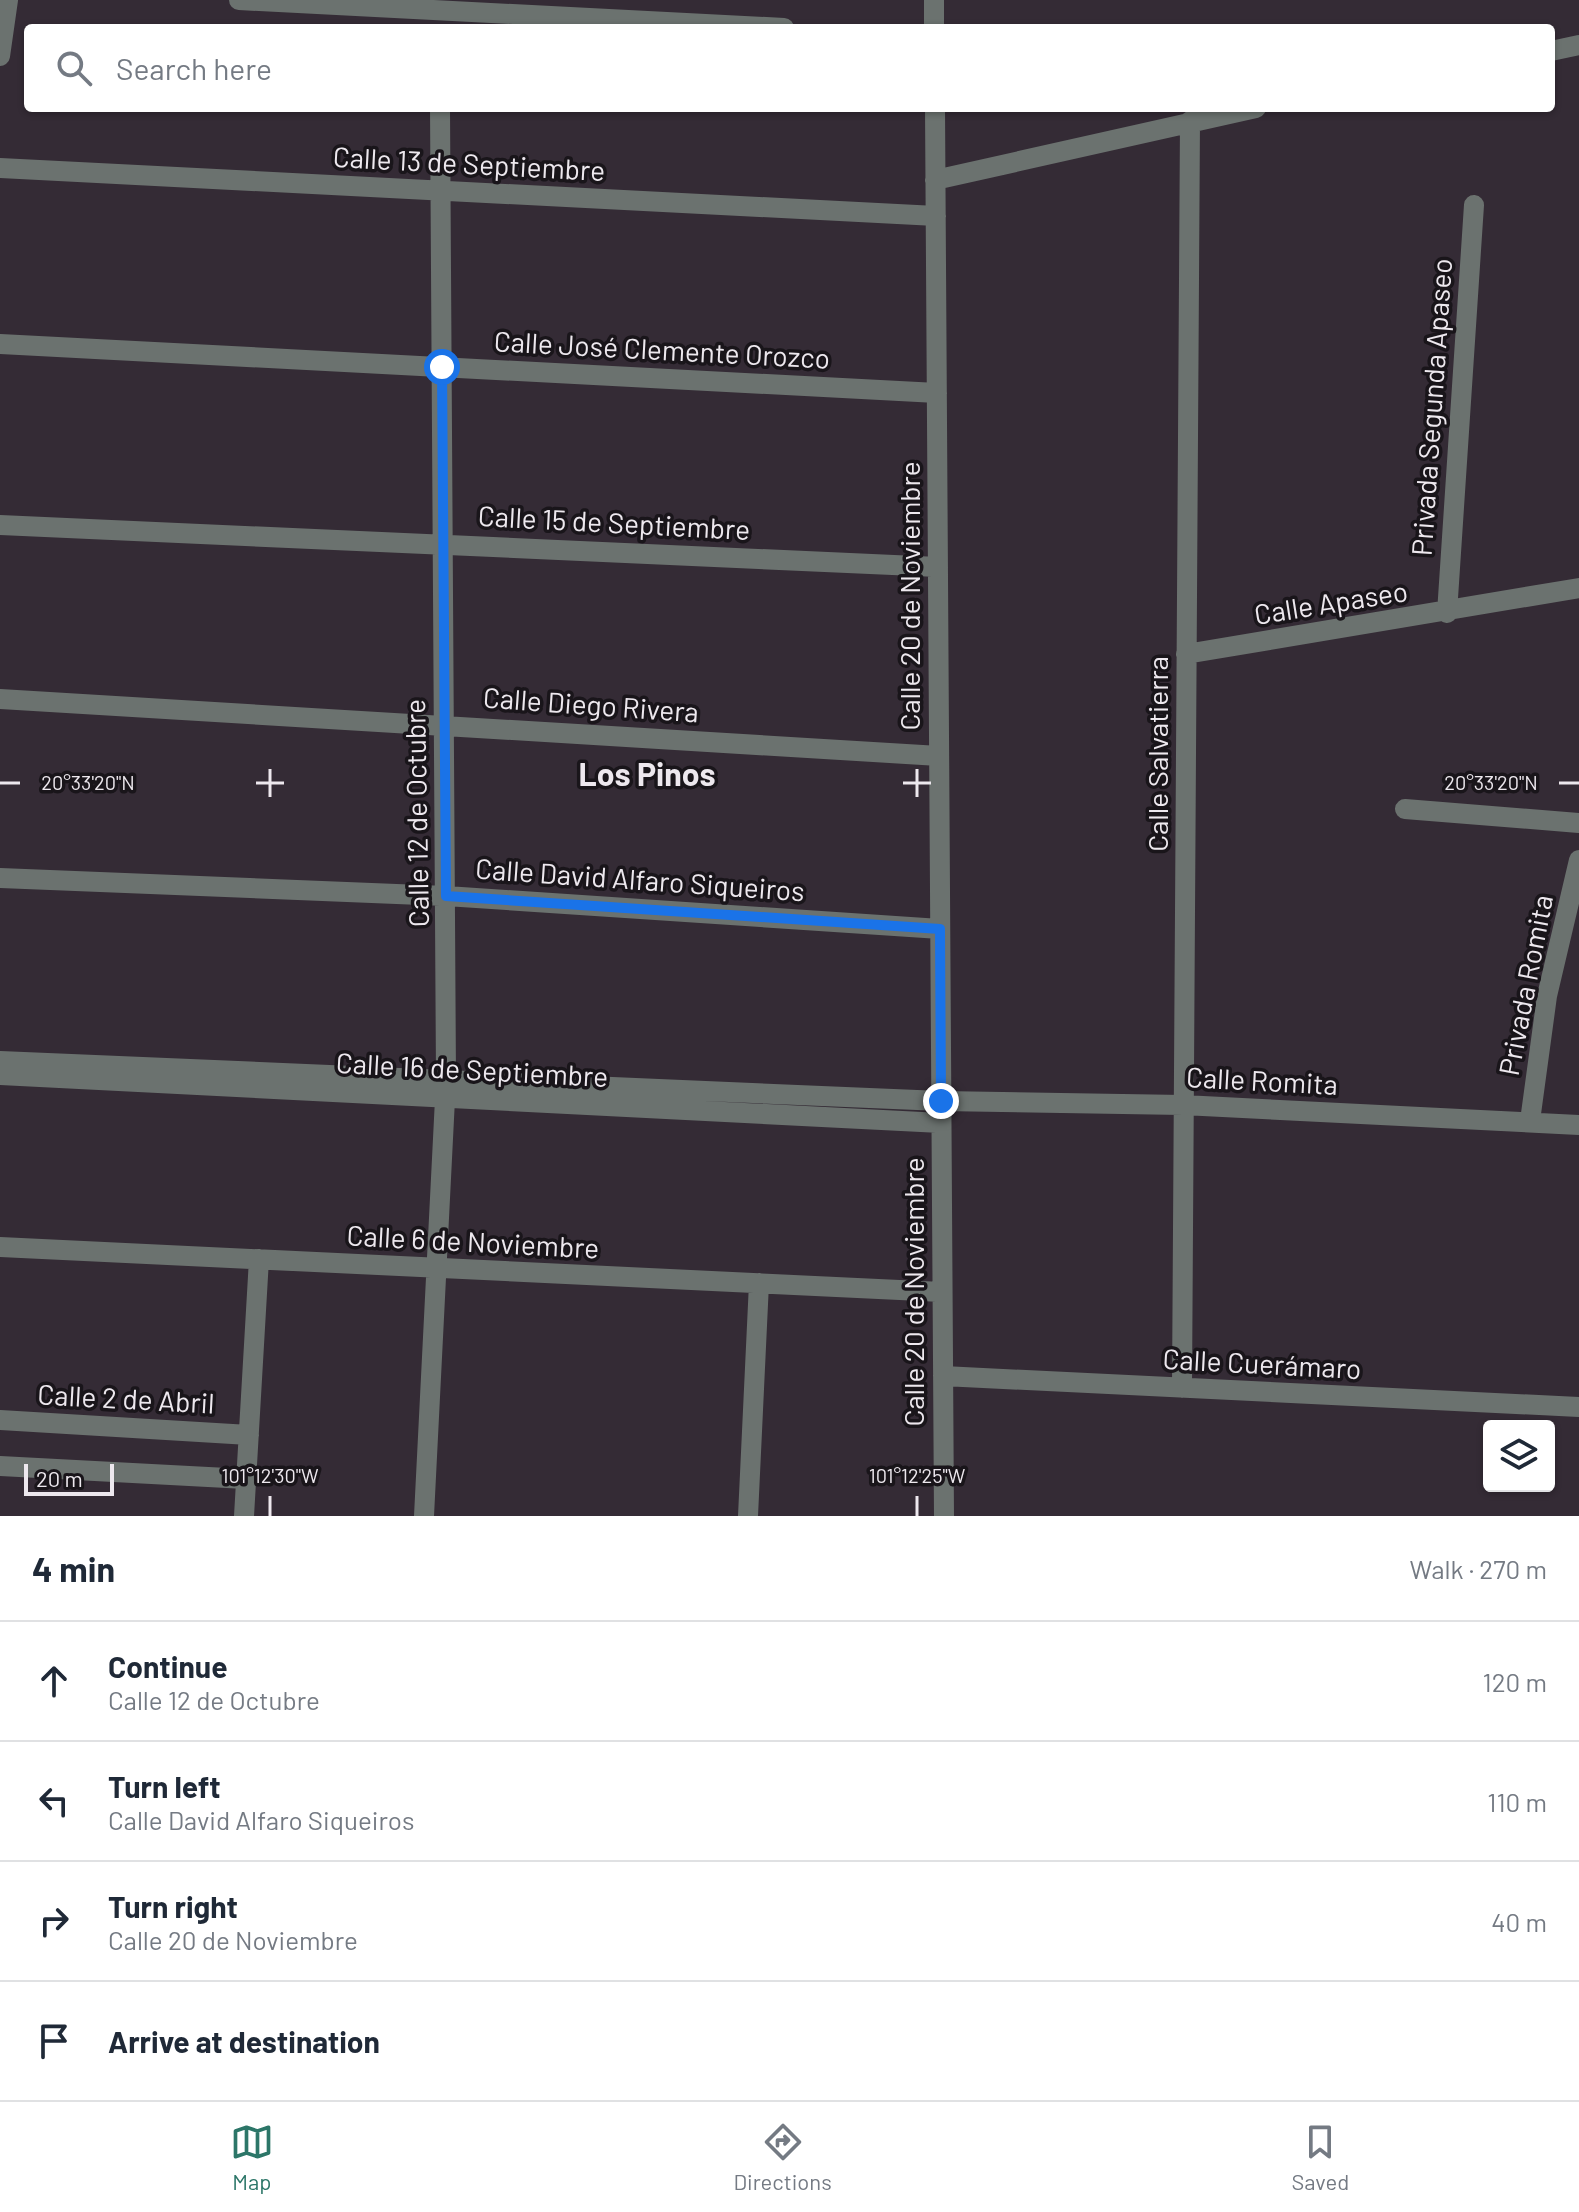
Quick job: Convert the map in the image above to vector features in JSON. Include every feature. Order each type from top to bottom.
[{"type":"street","points":[[0,56],[8,0]]},
{"type":"street","points":[[239,0],[692,24]]},
{"type":"street","points":[[934,0],[934,24]]},
{"type":"street","points":[[1555,50],[1579,45]]},
{"type":"street","name":"Calle 12 de Octubre","points":[[424,1516],[446,1087],[440,112]]},
{"type":"street","name":"Calle 20 de Noviembre","points":[[935,112],[944,1516]]},
{"type":"street","points":[[935,180],[1236,112]]},
{"type":"street","name":"Calle Salvatierra","points":[[1182,1388],[1190,121]]},
{"type":"street","name":"Calle 13 de Septiembre","points":[[0,168],[936,216]]},
{"type":"street","name":"Privada Segunda Apaseo","points":[[1447,613],[1474,205]]},
{"type":"street","name":"Calle José Clemente Orozco","points":[[0,344],[937,393]]},
{"type":"street","name":"Calle 15 de Septiembre","points":[[0,525],[938,567]]},
{"type":"street","name":"Calle Apaseo","points":[[1186,654],[1447,613],[1579,588]]},
{"type":"street","name":"Calle Diego Rivera","points":[[0,699],[939,756]]},
{"type":"street","points":[[1405,809],[1579,823]]},
{"type":"street","name":"Privada Romita","points":[[1530,1121],[1547,996],[1579,860]]},
{"type":"street","name":"Calle David Alfaro Siqueiros","points":[[0,878],[446,896],[940,929]]},
{"type":"street","name":"Calle 16 de Septiembre","points":[[0,1061],[446,1087],[941,1123]]},
{"type":"street","name":"Calle 16 de Septiembre","points":[[0,1075],[941,1101]]},
{"type":"street","name":"Calle Romita","points":[[941,1101],[1183,1105],[1579,1125]]},
{"type":"street","name":"Calle 6 de Noviembre","points":[[0,1247],[942,1292]]},
{"type":"street","points":[[244,1516],[259,1259]]},
{"type":"street","points":[[748,1516],[759,1283]]},
{"type":"street","name":"Calle Cuerámaro","points":[[943,1376],[1579,1407]]},
{"type":"street","name":"Calle 2 de Abril","points":[[0,1420],[249,1435]]},
{"type":"street","points":[[0,1466],[246,1479]]},
{"type":"district","name":"Los Pinos","points":[[647,775]]},
{"type":"route","points":[[442,367],[446,896],[940,929],[941,1101]]}]
